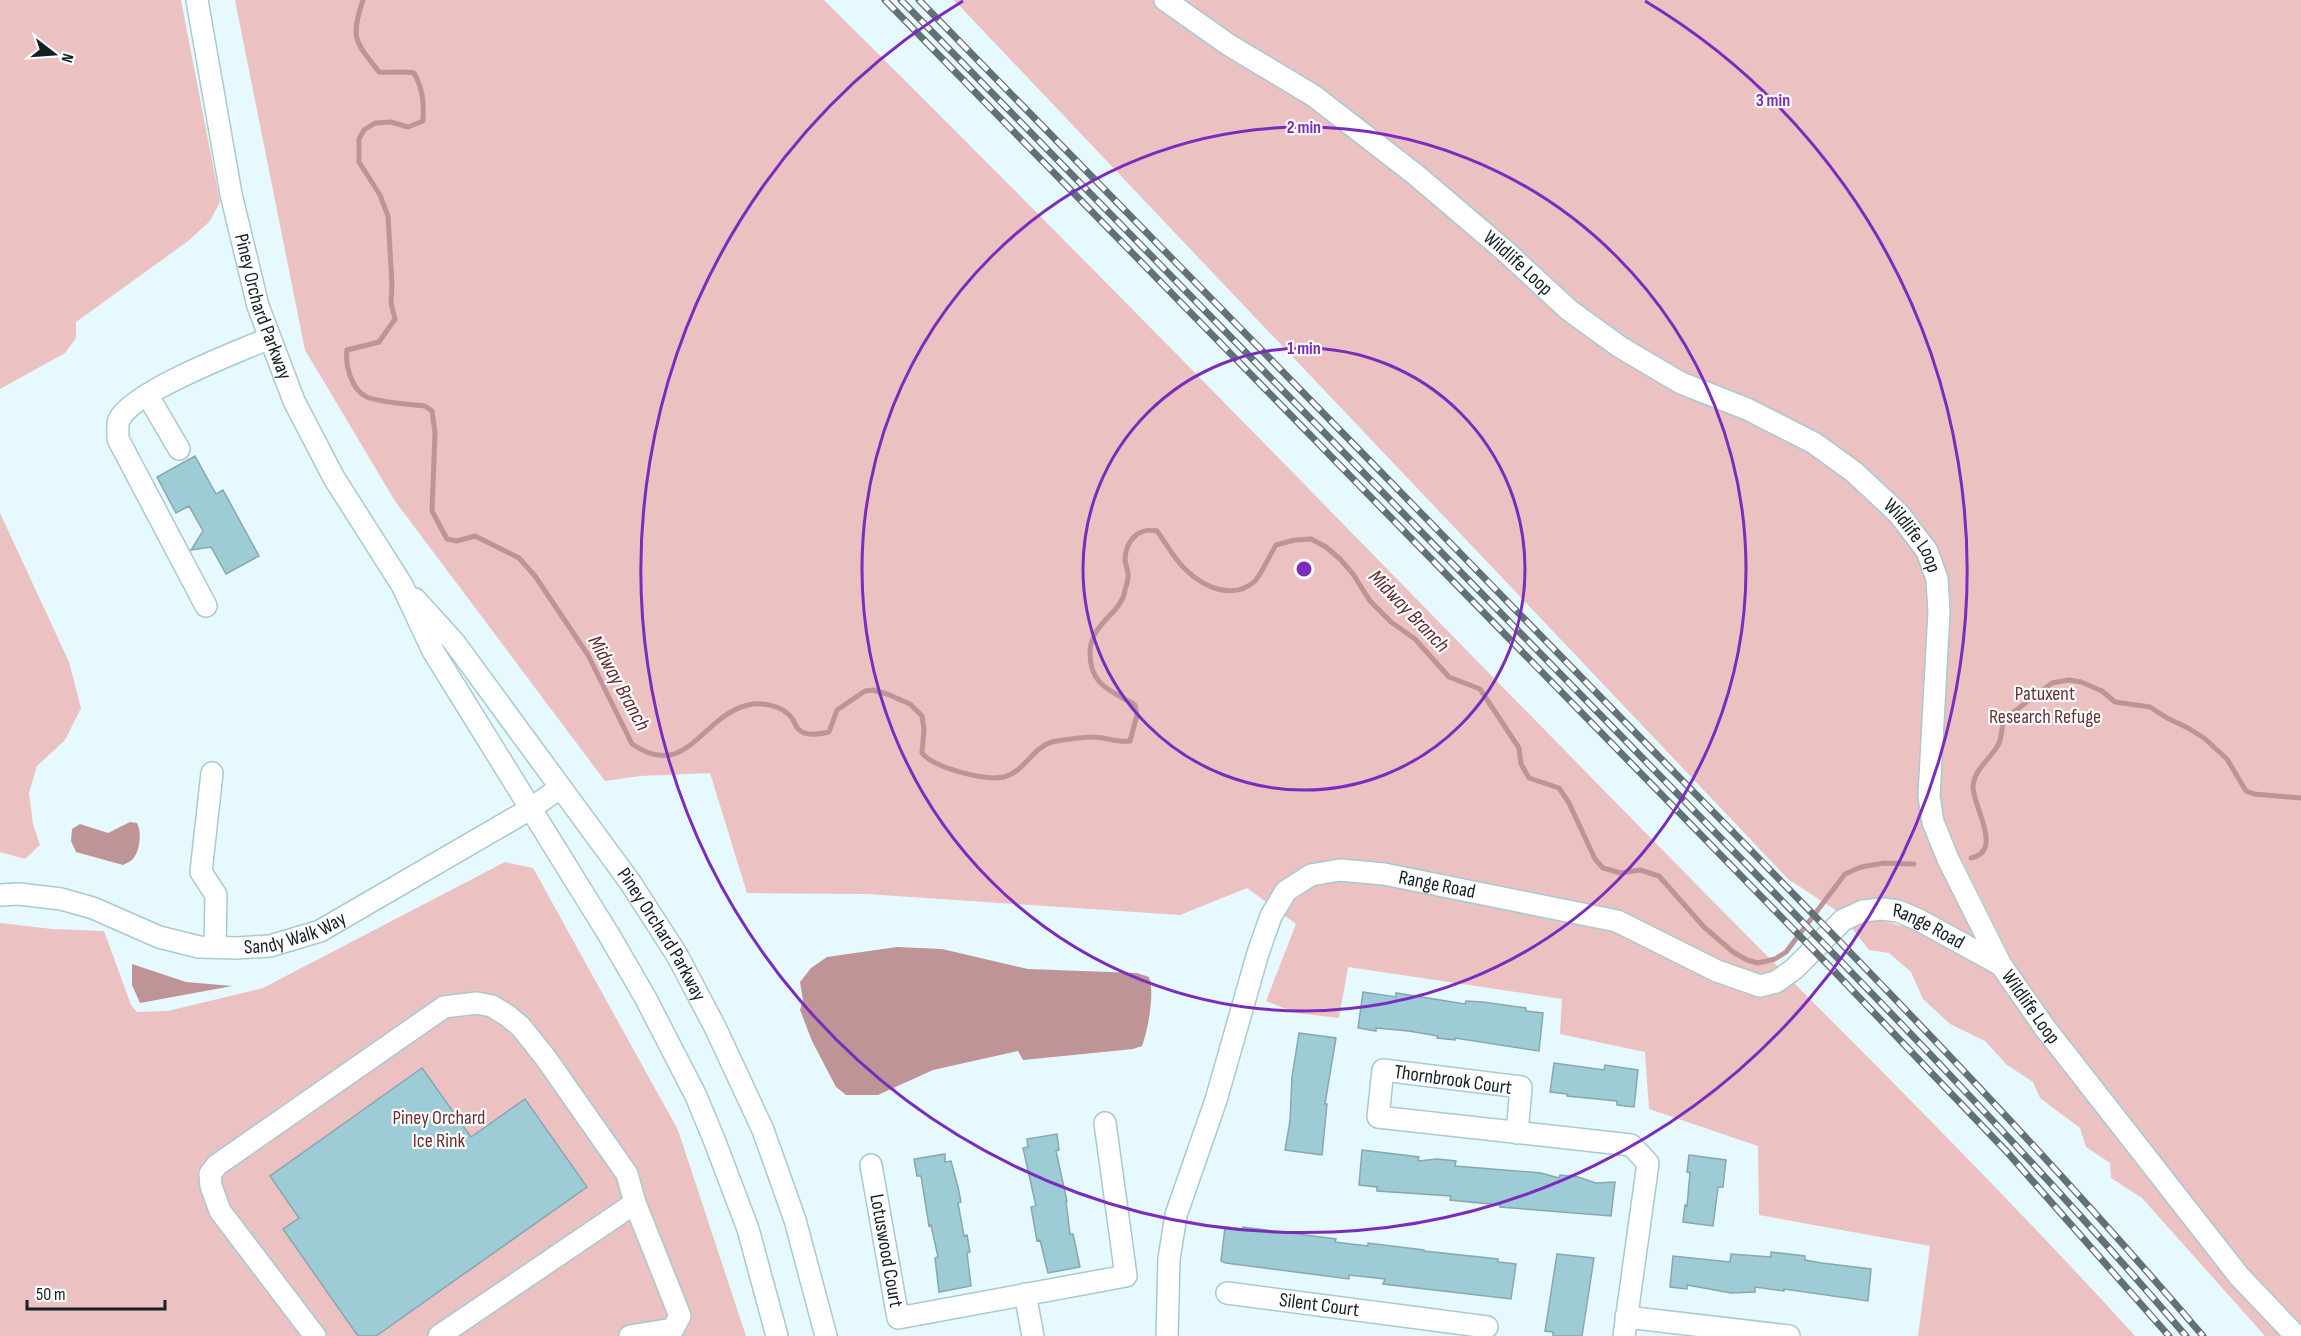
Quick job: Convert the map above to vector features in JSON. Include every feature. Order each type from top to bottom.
[{"type":"street","name":"Piney Orchard Parkway","points":[[197,0],[231,194],[258,306],[294,401],[334,478],[402,585],[433,651],[645,997],[696,1096],[748,1229],[777,1336]]},
{"type":"street","name":"Wildlife Loop","points":[[1165,0],[1229,45],[1314,96],[1416,175],[1504,250],[1569,310],[1620,346],[1681,382],[1747,409],[1814,443],[1854,472],[1899,514],[1927,551],[1937,579],[1939,612],[1929,796],[1933,822],[1948,859],[2001,965],[2045,1028],[2239,1276],[2296,1336]]},
{"type":"street","points":[[206,606],[118,439],[118,421],[129,406],[177,378],[270,338]]},
{"type":"street","points":[[148,396],[178,449]]},
{"type":"street","name":"Piney Orchard Parkway","points":[[402,585],[454,642],[630,882],[677,955],[716,1027],[763,1130],[795,1220],[826,1336]]},
{"type":"street","points":[[212,773],[201,872],[216,895],[215,947]]},
{"type":"street","name":"Sandy Walk Way","points":[[0,895],[19,894],[61,899],[93,908],[159,937],[199,946],[270,946],[320,931],[530,809],[560,788]]},
{"type":"street","name":"Range Road","points":[[1167,1336],[1169,1259],[1176,1215],[1216,1100],[1258,953],[1271,916],[1286,891],[1311,874],[1340,870],[1384,874],[1617,921],[1717,971],[1760,986],[1776,982],[1794,969],[1843,920],[1863,911],[1872,910],[1898,911],[2001,965]]},
{"type":"street","points":[[315,1336],[219,1210],[211,1186],[210,1174],[217,1165],[444,1007],[477,1003],[492,1006],[521,1027],[545,1057],[627,1174],[635,1203],[680,1316],[673,1329],[630,1336]]},
{"type":"street","name":"Thornbrook Court","points":[[1517,1133],[1521,1087],[1383,1070],[1378,1117],[1517,1133],[1631,1145],[1648,1163],[1625,1326]]},
{"type":"street","name":"Lotuswood Court","points":[[871,1165],[898,1317],[1126,1276],[1104,1123]]},
{"type":"street","points":[[439,1336],[635,1203]]},
{"type":"street","name":"Silent Court","points":[[1227,1293],[1410,1327],[1487,1327]]},
{"type":"street","points":[[1025,1294],[1033,1336]]},
{"type":"street","points":[[1625,1326],[1789,1336]]},
{"type":"green space","points":[[0,0],[181,0],[220,202],[210,221],[188,241],[76,322],[76,338],[65,353],[0,389]]},
{"type":"green space","points":[[235,0],[824,0],[1128,305],[1948,1139],[2135,1336],[1918,1336],[1930,1246],[1759,1215],[1758,1146],[1649,1109],[1645,1052],[1560,1034],[1562,999],[1348,967],[1339,1018],[1296,1013],[1266,1001],[1296,924],[1247,888],[1180,915],[867,894],[747,893],[710,773],[640,776],[605,781],[395,501],[305,350]]},
{"type":"green space","name":"Patuxent Research Refuge","points":[[954,0],[2301,0],[2301,1336],[2265,1336],[2142,1198],[2111,1178],[2110,1163],[2086,1147],[2080,1128],[2040,1098],[2033,1082],[2007,1065],[1985,1041],[1950,1024],[1923,999],[1911,972],[1889,953],[1869,950],[1851,927],[1869,918],[1902,927],[1886,909],[1880,904],[1869,902],[1840,913],[1788,879]]},
{"type":"green space","points":[[0,513],[69,662],[81,708],[65,740],[37,766],[29,793],[33,824],[40,845],[25,859],[0,852]]},
{"type":"green space","name":"Piney Orchard Ice Rink","points":[[505,862],[533,868],[678,1130],[746,1336],[0,1336],[0,923],[52,929],[104,931],[131,1005],[137,1012],[168,1011],[263,988]]},
{"type":"shaded area","points":[[130,822],[137,823],[139,841],[133,859],[123,865],[76,852],[71,841],[72,829],[80,824],[108,833]]},
{"type":"shaded area","points":[[897,947],[942,949],[1028,969],[1137,973],[1149,977],[1150,1011],[1142,1046],[1133,1049],[1023,1060],[1018,1051],[933,1070],[878,1095],[846,1095],[836,1087],[812,1041],[800,1010],[803,1000],[800,982],[811,968],[827,957]]},
{"type":"shaded area","points":[[132,964],[186,982],[232,986],[140,1003],[132,985]]},
{"type":"building","points":[[195,456],[216,494],[223,490],[259,556],[226,574],[211,547],[191,550],[203,531],[189,506],[176,513],[157,477]]},
{"type":"building","points":[[1363,992],[1396,997],[1396,993],[1465,1004],[1466,1001],[1483,1002],[1526,1008],[1526,1011],[1543,1013],[1539,1051],[1455,1038],[1455,1040],[1437,1038],[1438,1036],[1409,1031],[1376,1028],[1376,1031],[1358,1028]]},
{"type":"building","points":[[1299,1033],[1336,1038],[1325,1104],[1327,1104],[1322,1155],[1285,1150]]},
{"type":"building","points":[[1554,1063],[1604,1070],[1605,1065],[1638,1070],[1634,1107],[1617,1105],[1617,1101],[1550,1092]]},
{"type":"building","points":[[422,1068],[471,1137],[525,1099],[587,1187],[376,1336],[358,1336],[283,1229],[299,1218],[270,1176]]},
{"type":"building","points":[[1057,1134],[1059,1150],[1056,1151],[1067,1201],[1070,1234],[1073,1234],[1080,1267],[1048,1273],[1040,1240],[1037,1241],[1031,1207],[1036,1206],[1023,1148],[1028,1147],[1027,1139]]},
{"type":"building","points":[[1362,1150],[1419,1157],[1418,1161],[1437,1159],[1456,1161],[1455,1166],[1541,1173],[1559,1178],[1560,1175],[1578,1177],[1596,1183],[1615,1182],[1611,1216],[1500,1207],[1500,1205],[1450,1200],[1451,1196],[1377,1191],[1377,1187],[1359,1185]]},
{"type":"building","points":[[945,1154],[945,1162],[951,1161],[961,1202],[958,1203],[964,1236],[967,1235],[970,1252],[967,1253],[971,1286],[939,1292],[935,1258],[938,1257],[931,1225],[929,1226],[921,1176],[917,1176],[914,1159]]},
{"type":"building","points":[[1689,1155],[1726,1160],[1723,1187],[1718,1187],[1713,1226],[1683,1222],[1690,1173],[1687,1172]]},
{"type":"building","points":[[1225,1227],[1242,1229],[1243,1227],[1336,1239],[1335,1242],[1368,1246],[1368,1243],[1498,1259],[1498,1262],[1516,1264],[1511,1299],[1383,1284],[1385,1279],[1349,1275],[1349,1279],[1226,1263],[1221,1261]]},
{"type":"building","points":[[1771,1252],[1805,1256],[1805,1260],[1822,1263],[1871,1269],[1868,1301],[1784,1289],[1784,1291],[1755,1287],[1755,1292],[1731,1293],[1687,1285],[1687,1289],[1670,1287],[1673,1256],[1730,1262],[1731,1254],[1771,1257]]},
{"type":"building","points":[[1557,1254],[1594,1258],[1582,1336],[1553,1336],[1553,1332],[1545,1331]]},
{"type":"waterway","name":"Midway Branch","points":[[363,0],[356,32],[360,46],[379,72],[414,73],[421,90],[423,121],[408,127],[391,122],[375,123],[364,130],[359,139],[359,162],[380,195],[388,216],[391,303],[395,319],[379,342],[347,350],[350,376],[356,388],[369,398],[425,406],[432,411],[435,433],[432,511],[447,539],[457,541],[475,536],[519,558],[535,576],[588,655],[632,744],[651,754],[667,755],[680,751],[732,711],[753,704],[771,705],[782,710],[792,718],[801,732],[813,734],[829,732],[837,710],[865,691],[873,690],[910,704],[922,716],[924,729],[922,753],[928,759],[973,775],[1004,777],[1017,770],[1039,749],[1052,742],[1093,737],[1130,741],[1137,715],[1135,705],[1110,691],[1098,680],[1091,664],[1090,653],[1099,627],[1124,595],[1128,580],[1126,552],[1135,536],[1145,531],[1157,531],[1178,561],[1192,576],[1209,586],[1228,591],[1246,587],[1255,581],[1276,545],[1311,539],[1326,547],[1340,559],[1353,574],[1370,601],[1391,622],[1415,639],[1449,677],[1480,689],[1519,748],[1521,764],[1529,778],[1559,788],[1569,803],[1595,859],[1603,868],[1621,873],[1640,870],[1659,876],[1704,927],[1733,952],[1747,960],[1758,963],[1775,959],[1786,952],[1845,874],[1861,867],[1884,863],[1914,864]]},
{"type":"waterway","name":"Midway Branch","points":[[1971,858],[1981,854],[1986,838],[1974,796],[1973,787],[1976,776],[1999,744],[2003,720],[2052,683],[2069,680],[2081,682],[2102,691],[2115,702],[2150,707],[2204,738],[2227,759],[2246,791],[2254,794],[2301,798]]},
{"type":"railway","points":[[885,0],[1833,970],[2007,1152],[2169,1336]]},
{"type":"railway","points":[[901,0],[1910,1033],[2050,1183],[2186,1336]]},
{"type":"railway","points":[[919,0],[1918,1023],[2062,1177],[2203,1336]]}]
